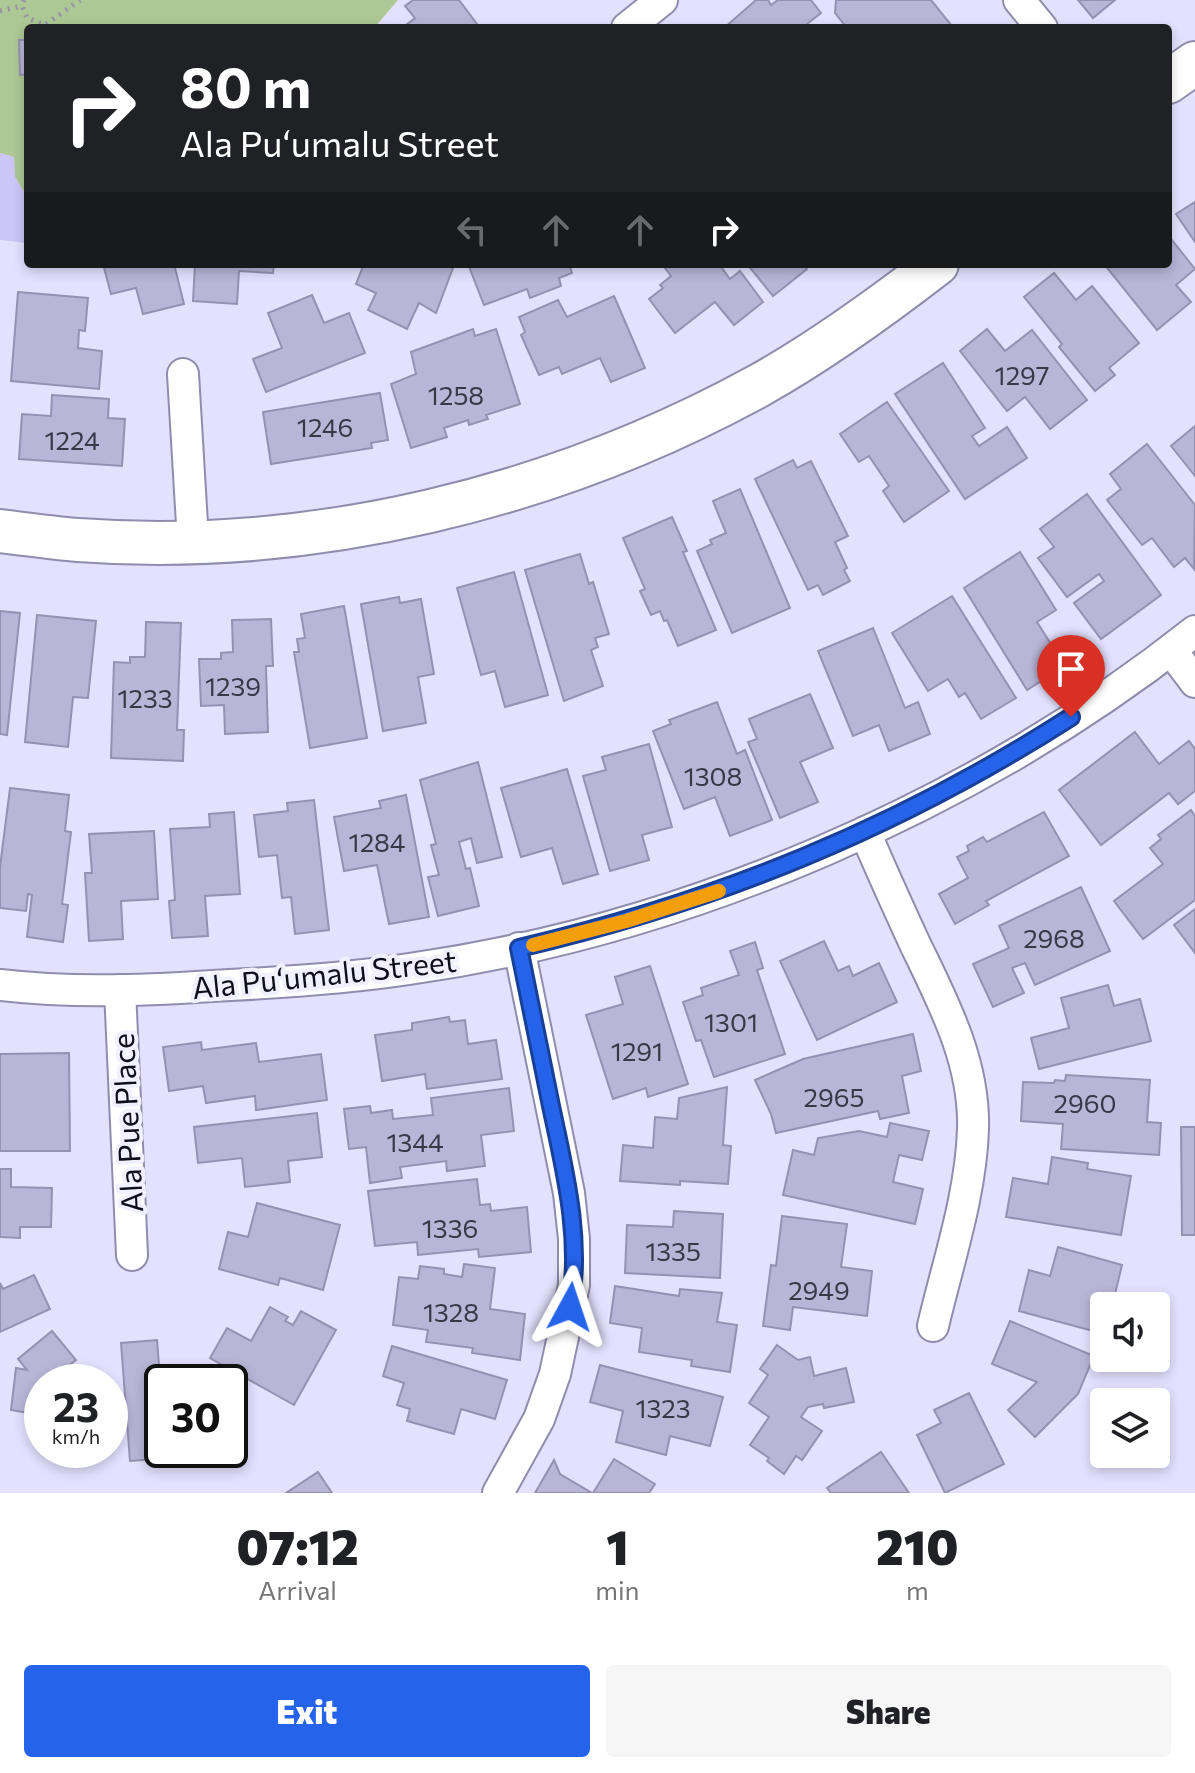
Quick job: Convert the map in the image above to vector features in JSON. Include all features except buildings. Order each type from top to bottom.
[{"type":"street","points":[[632,24],[662,0]]},
{"type":"street","points":[[1019,0],[1039,24]]},
{"type":"street","points":[[1172,79],[1195,63]]},
{"type":"street","points":[[0,531],[78,540],[193,541],[266,537],[404,517],[544,479],[619,452],[690,421],[759,385],[877,310],[932,268]]},
{"type":"street","points":[[183,374],[193,541]]},
{"type":"street","name":"Ala Puʻumalu Street","points":[[0,985],[35,989],[120,990],[298,982],[358,976],[519,948],[689,902],[865,832],[943,793],[1025,747],[1195,631]]},
{"type":"street","points":[[1171,650],[1195,682]]},
{"type":"street","points":[[865,832],[955,1028],[971,1090],[973,1127],[970,1164],[933,1326]]},
{"type":"street","points":[[498,1493],[539,1419],[555,1374],[574,1285],[574,1239],[569,1193],[519,948]]},
{"type":"street","name":"Ala Pue Place","points":[[120,990],[132,1255]]},
{"type":"path","points":[[46,24],[80,0]]},
{"type":"path","points":[[0,11],[23,3],[27,18],[42,24]]},
{"type":"green space","points":[[0,0],[398,0],[377,24],[24,24],[24,192],[15,177],[13,157],[0,153]]},
{"type":"shaded area","points":[[0,153],[14,157],[15,177],[24,192],[24,243],[0,240]]},
{"type":"slow traffic","points":[[533,945],[626,921],[719,891]]},
{"type":"route","points":[[570,1307],[574,1285],[574,1239],[569,1193],[519,948],[689,902],[840,843],[943,793],[1071,717]]}]
